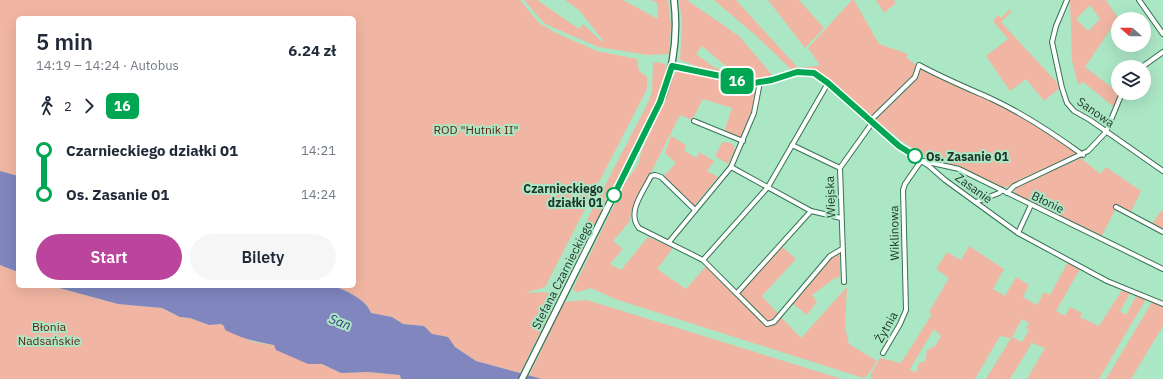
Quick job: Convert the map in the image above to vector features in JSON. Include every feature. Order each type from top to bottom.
[{"type":"street","name":"Stefana Czarnieckiego","points":[[522,379],[656,110],[665,88],[672,66],[676,37],[674,0]]},
{"type":"street","name":"Sanowa","points":[[1067,0],[1056,26],[1052,42],[1062,88],[1070,108],[1163,171]]},
{"type":"street","points":[[1139,0],[1163,34]]},
{"type":"street","points":[[1151,61],[1163,52]]},
{"type":"street","name":"Wiejska","points":[[844,282],[840,168],[871,122],[915,77],[919,65],[943,78],[992,99],[1042,125],[1083,155]]},
{"type":"street","name":"Zasanie","points":[[672,66],[739,81],[760,82],[801,71],[814,73],[828,83],[899,146],[921,160],[1018,232],[1107,281],[1163,304]]},
{"type":"street","points":[[669,242],[731,167],[743,141],[757,102],[760,82]]},
{"type":"street","points":[[703,260],[768,187],[828,83]]},
{"type":"street","points":[[1008,193],[1014,186],[1083,155],[1106,132],[1119,100]]},
{"type":"street","points":[[694,121],[743,141]]},
{"type":"street","points":[[792,145],[840,168]]},
{"type":"street","name":"Błonie","points":[[921,160],[950,166],[1163,269]]},
{"type":"street","name":"Wiklinowa","points":[[906,310],[903,190],[905,184],[921,160]]},
{"type":"street","points":[[731,167],[811,211],[841,218]]},
{"type":"street","points":[[694,210],[661,177],[655,174],[652,176],[633,213],[634,219],[639,228],[703,260],[764,322],[770,324],[800,292],[826,260],[837,250],[842,249]]},
{"type":"street","points":[[976,202],[999,193],[1002,190]]},
{"type":"street","points":[[1018,232],[1031,204]]},
{"type":"street","points":[[1116,207],[1163,232]]},
{"type":"street","points":[[737,293],[811,211]]},
{"type":"street","name":"Żytnia","points":[[883,353],[900,324],[906,310]]},
{"type":"green space","name":"ROD \"Hutnik II\"","points":[[0,0],[520,0],[539,23],[556,33],[597,51],[637,59],[639,71],[647,77],[647,89],[547,284],[543,288],[526,293],[550,293],[558,297],[520,373],[476,361],[455,347],[448,338],[432,334],[424,326],[403,324],[392,317],[371,313],[369,308],[361,300],[351,293],[339,288],[356,288],[356,16],[16,16],[16,175],[0,171]]},
{"type":"green space","points":[[524,0],[537,0],[579,29],[583,24],[603,43],[601,38],[579,10],[565,0],[623,0],[658,19],[657,3],[650,0],[668,0],[671,26],[669,54],[648,55],[598,47],[545,24]]},
{"type":"green space","points":[[679,0],[687,0],[739,36],[774,77],[762,80],[738,79],[680,60],[682,22]],"holes":[[[702,46],[734,73],[715,68],[696,54]]]},
{"type":"green space","points":[[714,0],[736,0],[799,69],[792,70],[753,33]]},
{"type":"green space","points":[[768,0],[799,0],[824,28],[805,48]]},
{"type":"green space","points":[[852,0],[854,0],[879,44],[908,54],[906,57],[920,68],[943,80],[992,100],[1042,127],[1080,154],[1007,187],[1000,187],[946,162],[930,160],[875,120],[907,89],[905,86],[873,117],[870,117],[830,82],[812,71],[802,68],[820,65],[808,48]]},
{"type":"green space","points":[[876,0],[894,0],[896,3],[884,13]]},
{"type":"green space","points":[[1070,0],[1106,0],[1114,12],[1111,12],[1111,28],[1085,67],[1111,87],[1111,100],[1117,100],[1114,107],[1083,82],[1078,85],[1072,60]],"holes":[[[1090,5],[1100,19],[1088,31],[1076,19]]]},
{"type":"green space","points":[[1010,9],[1012,11],[1001,22],[1061,87],[1044,101],[1026,79],[1010,91],[986,56],[1008,39],[993,21],[998,15],[1001,18]]},
{"type":"green space","points":[[656,62],[666,64],[667,69],[657,100],[616,181],[608,192],[600,214],[561,291],[557,290],[553,285],[648,103],[652,92],[653,63]]},
{"type":"green space","points":[[678,71],[686,71],[741,84],[758,86],[750,117],[741,138],[724,132],[732,108],[703,99],[692,120],[680,115],[631,212],[630,221],[613,241],[623,249],[610,264],[621,270],[648,237],[673,248],[657,269],[686,289],[707,265],[763,324],[770,325],[781,317],[801,338],[847,287],[845,327],[849,344],[877,361],[866,377],[863,378],[615,299],[591,288],[578,292],[574,291],[573,289],[626,181],[638,165],[641,153],[667,94],[673,75]]},
{"type":"green space","points":[[671,136],[686,145],[684,151],[697,158],[699,152],[714,161],[707,171],[718,177],[694,206],[664,176],[676,163],[665,153]]},
{"type":"green space","points":[[726,142],[733,144],[735,150],[728,164],[715,156],[722,143]]},
{"type":"green space","points":[[1081,158],[1100,174],[1106,167],[1141,191],[1129,216],[1115,210],[1101,237],[1015,195],[1014,191],[1017,187]]},
{"type":"green space","points":[[1161,211],[1163,211],[1163,230],[1152,224]]},
{"type":"green space","points":[[781,246],[796,259],[762,296],[779,315],[773,321],[766,322],[738,293]]},
{"type":"green space","points":[[969,246],[1004,269],[993,289],[1005,296],[1016,277],[1029,285],[1023,297],[1037,305],[1044,292],[1050,295],[1068,262],[1080,269],[1056,311],[1065,316],[1070,307],[1082,313],[1080,317],[1099,326],[1122,290],[1130,293],[1120,311],[1126,315],[1136,296],[1146,299],[1099,379],[1027,379],[1045,348],[1032,343],[1010,379],[986,379],[1011,338],[1000,336],[975,379],[871,379],[871,373],[880,358],[901,363],[932,314],[929,312],[949,278],[936,269],[947,252],[961,260]],"holes":[[[1022,319],[1029,323],[1026,328],[1029,330],[1022,342],[1012,337]],[[934,329],[941,336],[935,346],[927,350],[925,361],[919,363],[916,373],[910,369]]]},
{"type":"green space","points":[[837,253],[840,254],[840,277],[835,278],[812,295],[817,302],[807,315],[792,303],[826,261]]},
{"type":"green space","name":"Błonia Nadsańskie","points":[[0,265],[16,271],[16,288],[59,288],[118,304],[162,308],[180,317],[190,318],[209,325],[221,324],[253,342],[274,345],[308,364],[322,364],[341,373],[368,372],[400,375],[401,379],[0,379]]},
{"type":"green space","points":[[587,300],[842,379],[542,379],[529,376],[564,302]]},
{"type":"green space","points":[[1152,302],[1163,306],[1163,326],[1131,379],[1106,379]]},
{"type":"water","points":[[0,171],[16,175],[16,271],[0,265]]},
{"type":"water","name":"San","points":[[59,288],[339,288],[351,293],[361,300],[369,308],[371,313],[392,317],[403,324],[424,326],[432,334],[448,337],[455,347],[476,361],[542,379],[401,379],[400,375],[368,372],[341,373],[322,364],[308,364],[276,350],[274,345],[255,341],[225,330],[224,326],[221,324],[209,325],[190,318],[180,317],[162,308],[118,304]]},
{"type":"bus line","name":"16","points":[[614,195],[660,102],[672,66],[754,83],[772,80],[801,71],[814,73],[828,83],[899,146],[915,156]]},
{"type":"place","name":"Os. Zasanie 01","points":[[915,156]]},
{"type":"place","name":"Czarnieckiego działki 01","points":[[614,195]]}]
